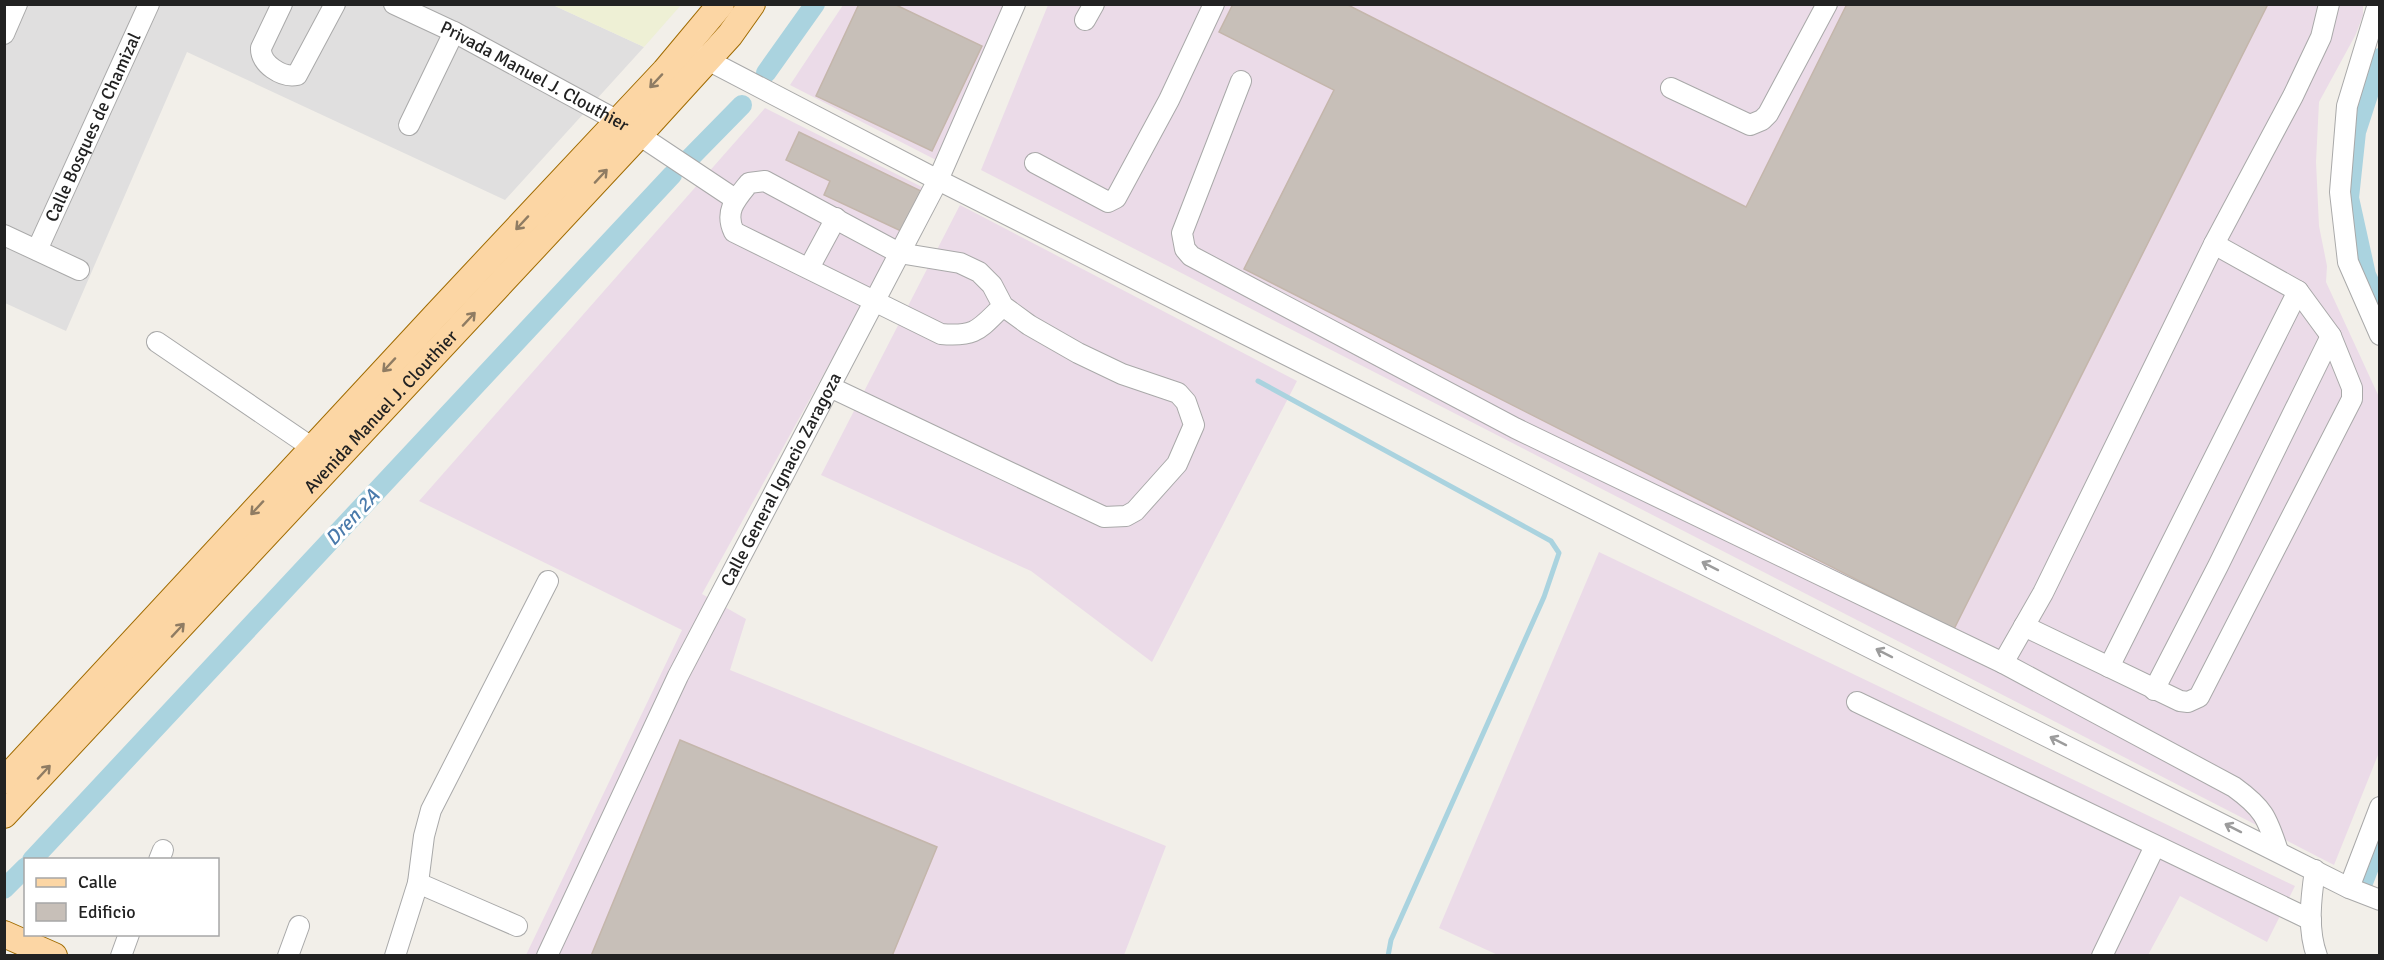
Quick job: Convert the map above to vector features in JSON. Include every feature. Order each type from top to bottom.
[{"type":"main road","name":"Avenida Manuel J. Clouthier","points":[[4,815],[639,135],[696,55],[721,4]]},
{"type":"main road","name":"Avenida Manuel J. Clouthier","points":[[4,781],[618,121],[752,4]]},
{"type":"main road","points":[[4,934],[54,956]]},
{"type":"street","points":[[4,34],[17,4]]},
{"type":"street","name":"Calle Bosques de Chamizal","points":[[37,250],[149,4]]},
{"type":"street","points":[[282,4],[261,48],[261,56],[264,63],[286,75],[293,76],[297,75],[335,4]]},
{"type":"street","name":"Privada Manuel J. Clouthier","points":[[394,4],[454,32],[618,121],[735,199]]},
{"type":"street","name":"Calle General Ignacio Zaragoza","points":[[547,956],[678,676],[831,387],[873,300],[938,180],[1015,4]]},
{"type":"street","points":[[1035,163],[1108,202],[1116,198],[1169,100],[1214,4]]},
{"type":"street","points":[[1671,88],[1750,124],[1756,124],[1768,114],[1827,4]]},
{"type":"street","points":[[2003,663],[2024,626],[2214,244],[2293,96],[2322,37],[2329,4]]},
{"type":"street","points":[[2378,4],[2347,106],[2340,192],[2348,262],[2379,334]]},
{"type":"street","points":[[410,125],[454,32]]},
{"type":"street","points":[[696,55],[938,180],[2349,888],[2379,900]]},
{"type":"street","points":[[1241,81],[1182,233],[1185,249],[1191,256],[1515,428],[2003,663],[2234,787],[2254,802],[2265,815],[2278,851]]},
{"type":"street","points":[[831,387],[1104,517],[1126,516],[1135,511],[1177,464],[1194,425],[1186,402],[1178,393],[1122,374],[1078,353],[1029,325],[1004,306],[992,285],[979,272],[960,263],[899,253],[760,180],[749,183],[735,199],[729,217],[734,232],[941,334],[964,336],[977,331],[1004,306]]},
{"type":"street","points":[[809,268],[836,218]]},
{"type":"street","points":[[4,235],[79,270]]},
{"type":"street","points":[[2024,626],[2180,701],[2188,702],[2199,697],[2352,399],[2352,388],[2331,336],[2298,291],[2214,244]]},
{"type":"street","points":[[2109,667],[2298,291]]},
{"type":"street","points":[[2154,690],[2331,336]]},
{"type":"street","points":[[157,342],[314,447],[334,463]]},
{"type":"street","points":[[395,956],[418,883],[430,810],[548,581]]},
{"type":"street","points":[[1857,702],[2311,920]]},
{"type":"street","points":[[2349,888],[2379,807]]},
{"type":"street","points":[[2102,956],[2155,846]]},
{"type":"street","points":[[2315,870],[2311,920],[2317,956]]},
{"type":"street","points":[[418,883],[517,926]]},
{"type":"street","points":[[288,956],[299,926]]},
{"type":"street","points":[[121,956],[128,936]]},
{"type":"shaded area","points":[[5,5],[553,5],[644,47],[505,200],[187,52],[66,331],[5,303]]},
{"type":"shaded area","points":[[843,5],[1003,5],[936,160],[790,85]]},
{"type":"shaded area","points":[[1048,5],[2363,5],[2363,15],[2356,34],[2319,102],[2316,162],[2319,226],[2327,266],[2326,282],[2379,397],[2380,750],[2334,865],[981,170]]},
{"type":"shaded area","points":[[765,108],[926,189],[702,594],[746,619],[730,670],[1166,846],[1124,955],[526,955],[682,630],[419,501]]},
{"type":"shaded area","points":[[960,205],[1297,381],[1152,662],[1031,571],[821,475]]},
{"type":"shaded area","points":[[1599,552],[2295,886],[2267,942],[2180,896],[2148,955],[1500,956],[1439,928]]},
{"type":"green space","points":[[553,5],[681,5],[644,47]]},
{"type":"building","points":[[859,4],[894,4],[982,46],[932,151],[816,96]]},
{"type":"building","points":[[1233,4],[1346,4],[1746,207],[1847,4],[2268,4],[1954,629],[1244,269],[1334,90],[1219,32]]},
{"type":"building","points":[[799,132],[921,191],[901,231],[824,195],[830,181],[786,160]]},
{"type":"building","points":[[680,740],[937,847],[892,956],[591,956]]},
{"type":"waterway","name":"Dren 2A","points":[[766,73],[815,4]]},
{"type":"waterway","points":[[2380,58],[2356,132],[2349,198],[2366,275],[2380,305]]},
{"type":"waterway","name":"Dren 2A","points":[[689,159],[742,105]]},
{"type":"waterway","name":"Dren 2A","points":[[34,858],[672,175]]},
{"type":"waterway","points":[[1258,381],[1551,541],[1559,553],[1544,597],[1391,940],[1388,956]]},
{"type":"waterway","points":[[2362,885],[2380,839]]},
{"type":"waterway","name":"Dren 2A","points":[[4,889],[24,869]]}]
